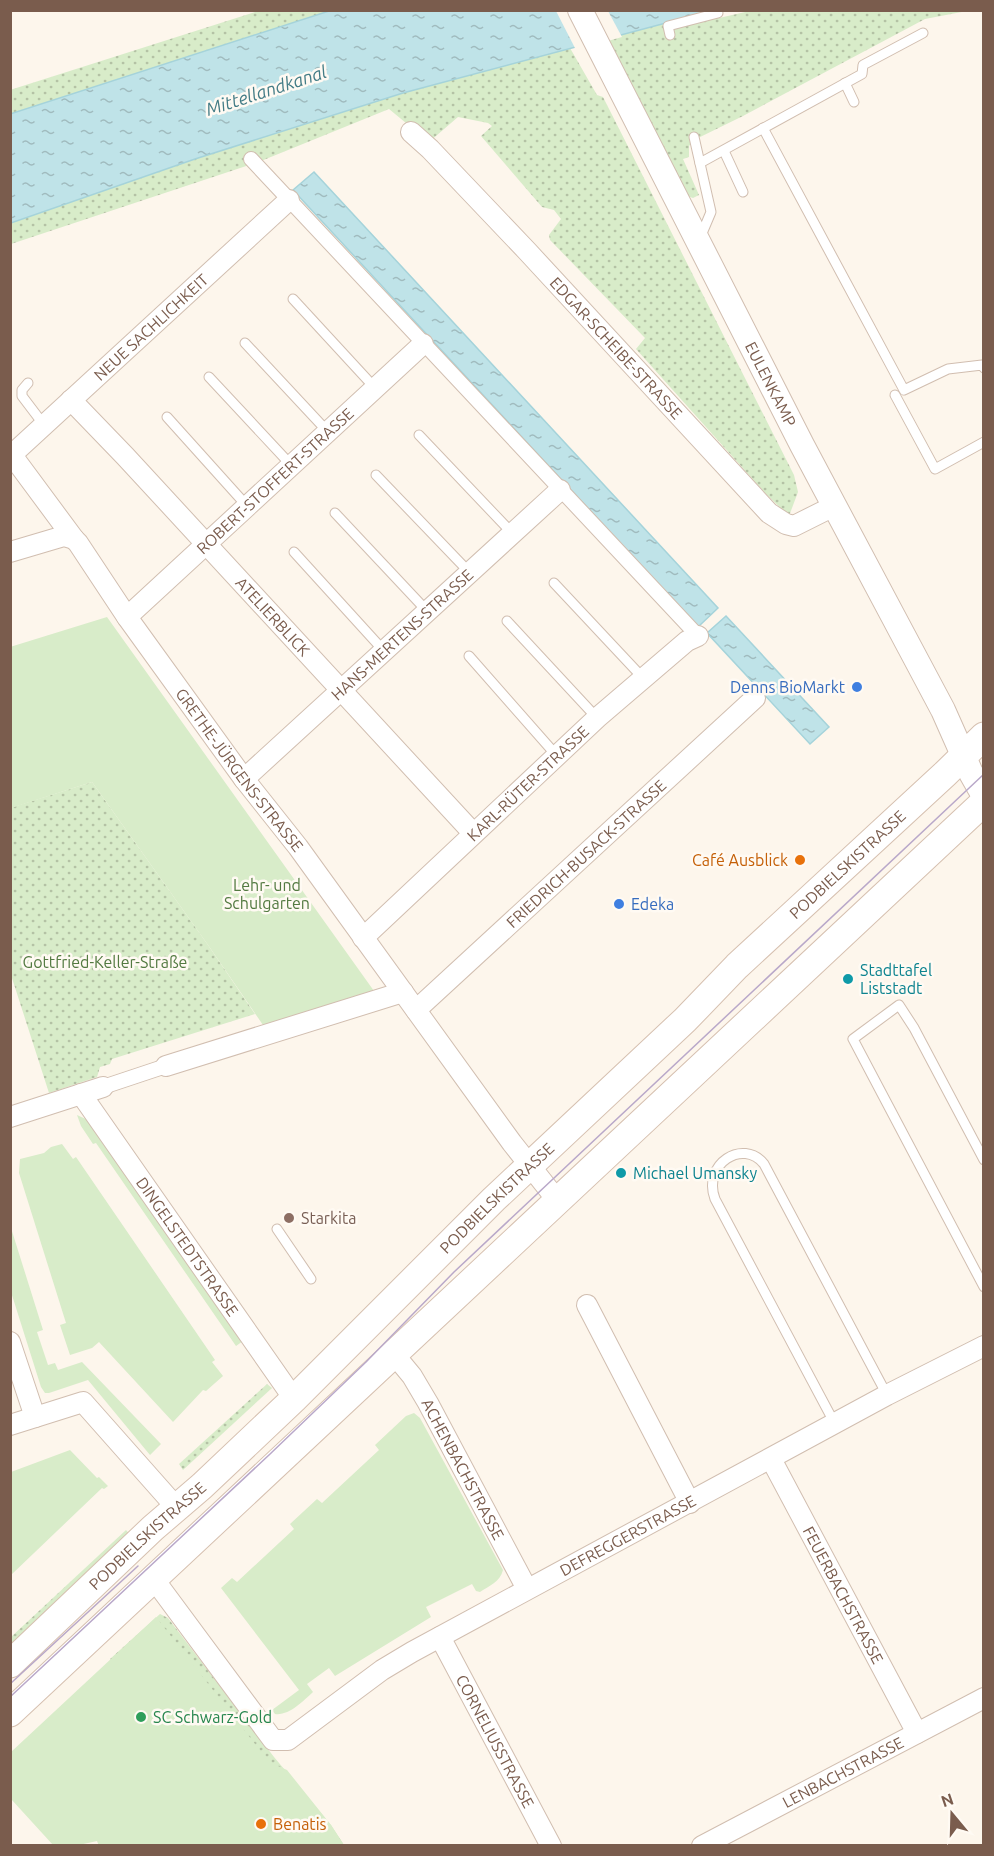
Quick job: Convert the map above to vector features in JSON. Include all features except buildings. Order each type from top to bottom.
[{"type":"main road","name":"PODBIELSKISTRASSE","points":[[10,1664],[294,1399],[445,1247],[686,1020],[737,966],[984,736]]},
{"type":"main road","name":"PODBIELSKISTRASSE","points":[[10,1713],[984,802]]},
{"type":"street","name":"EULENKAMP","points":[[580,10],[834,506],[943,710],[984,796]]},
{"type":"street","name":"EDGAR-SCHEIBE-STRASSE","points":[[411,132],[527,250],[769,513],[786,524],[794,526],[834,506]]},
{"type":"street","points":[[251,159],[698,636]]},
{"type":"street","name":"NEUE SACHLICHKEIT","points":[[14,456],[17,450],[289,200]]},
{"type":"street","name":"ROBERT-STOFFERT-STRASSE","points":[[127,616],[423,344]]},
{"type":"street","name":"ATELIERBLICK","points":[[71,400],[473,833]]},
{"type":"street","name":"GRETHE-JÜRGENS-STRASSE","points":[[14,456],[244,778],[298,847],[557,1200]]},
{"type":"street","name":"HANS-MERTENS-STRASSE","points":[[244,778],[560,490]]},
{"type":"street","points":[[10,552],[64,536],[74,539]]},
{"type":"street","name":"KARL-RÜTER-STRASSE","points":[[363,938],[597,718],[687,641],[698,636]]},
{"type":"street","name":"FRIEDRICH-BUSACK-STRASSE","points":[[416,1010],[755,698]]},
{"type":"street","points":[[10,1117],[403,992]]},
{"type":"street","name":"DINGELSTEDTSTRASSE","points":[[81,1094],[294,1399]]},
{"type":"street","points":[[587,1305],[690,1503]]},
{"type":"street","points":[[10,1342],[35,1418]]},
{"type":"street","name":"DEFREGGERSTRASSE","points":[[153,1578],[273,1740],[280,1742],[288,1740],[382,1670],[440,1637],[887,1395],[984,1346]]},
{"type":"street","name":"ACHENBACHSTRASSE","points":[[393,1353],[412,1376],[428,1403],[527,1589]]},
{"type":"street","points":[[10,1425],[83,1401],[176,1507]]},
{"type":"street","name":"FEUERBACHSTRASSE","points":[[771,1459],[917,1733]]},
{"type":"street","name":"CORNELIUSSTRASSE","points":[[440,1637],[550,1845]]},
{"type":"street","name":"LENBACHSTRASSE","points":[[702,1845],[984,1698]]},
{"type":"lane","points":[[670,35],[668,26],[717,13]]},
{"type":"lane","points":[[700,163],[862,74],[863,65],[923,33]]},
{"type":"lane","points":[[845,83],[854,102]]},
{"type":"lane","points":[[763,128],[899,393],[935,469],[984,442]]},
{"type":"lane","points":[[694,137],[711,212],[699,242]]},
{"type":"lane","points":[[724,151],[743,192]]},
{"type":"lane","points":[[292,299],[375,388]]},
{"type":"lane","points":[[245,343],[328,432]]},
{"type":"lane","points":[[899,393],[948,369],[982,365],[984,369]]},
{"type":"lane","points":[[209,377],[291,465]]},
{"type":"lane","points":[[28,384],[22,390],[22,396],[44,425]]},
{"type":"lane","points":[[167,417],[247,506]]},
{"type":"lane","points":[[419,435],[513,534]]},
{"type":"lane","points":[[376,475],[470,573]]},
{"type":"lane","points":[[336,513],[427,611]]},
{"type":"lane","points":[[294,552],[384,651]]},
{"type":"lane","points":[[554,583],[643,678]]},
{"type":"lane","points":[[507,621],[597,718]]},
{"type":"lane","points":[[469,656],[557,756]]},
{"type":"lane","points":[[984,1160],[914,1028],[899,1005],[853,1039],[984,1287]]},
{"type":"lane","points":[[835,1424],[715,1198],[712,1182],[714,1171],[727,1158],[741,1154],[750,1155],[756,1156],[764,1164],[887,1395]]},
{"type":"lane","points":[[277,1228],[311,1279]]},
{"type":"green space","points":[[754,10],[967,11],[925,19],[694,140],[689,146],[689,157],[683,159],[699,195],[693,198],[687,196],[605,38],[711,11],[717,11],[719,18]]},
{"type":"green space","points":[[258,11],[329,11],[11,114],[10,90]]},
{"type":"green space","points":[[570,48],[597,95],[603,97],[794,475],[798,492],[789,516],[766,494],[636,349],[645,338],[550,240],[549,235],[561,219],[554,210],[542,207],[481,136],[492,126],[488,123],[458,117],[429,142],[389,109],[261,161],[11,244],[10,223],[195,159],[403,93]]},
{"type":"green space","name":"Lehr- und Schulgarten","points":[[107,617],[374,991],[263,1025],[92,782],[11,808],[10,647]]},
{"type":"green space","name":"Gottfried-Keller-Straße","points":[[92,782],[255,1014],[112,1059],[110,1064],[100,1067],[97,1077],[49,1093],[11,975],[10,808]]},
{"type":"green space","points":[[77,1115],[90,1121],[243,1341],[236,1346],[96,1143],[93,1144],[81,1126]]},
{"type":"green space","points":[[62,1144],[73,1159],[76,1157],[215,1360],[212,1362],[223,1376],[206,1391],[203,1390],[173,1422],[99,1342],[92,1348],[70,1355],[60,1325],[66,1323],[19,1173],[20,1159],[44,1153],[51,1147]]},
{"type":"green space","points":[[11,1228],[43,1330],[37,1332],[48,1365],[55,1363],[58,1370],[82,1362],[161,1444],[150,1455],[88,1380],[49,1393],[45,1393],[41,1387],[11,1292]]},
{"type":"green space","points":[[267,1384],[272,1388],[183,1470],[179,1464]]},
{"type":"green space","points":[[414,1413],[420,1418],[503,1570],[502,1574],[494,1583],[480,1592],[476,1591],[472,1584],[426,1607],[431,1617],[335,1676],[329,1668],[307,1684],[313,1692],[291,1710],[275,1714],[272,1710],[299,1690],[221,1588],[232,1578],[237,1582],[294,1529],[290,1524],[317,1499],[322,1503],[379,1450],[375,1445],[406,1416]]},
{"type":"green space","points":[[70,1450],[108,1486],[102,1488],[11,1575],[11,1472]]},
{"type":"green space","points":[[126,1530],[133,1538],[11,1647],[11,1637]]},
{"type":"green space","points":[[160,1614],[168,1618],[274,1757],[331,1825],[344,1845],[110,1659]]},
{"type":"green space","name":"SC Schwarz-Gold","points":[[156,1617],[269,1762],[287,1770],[344,1845],[99,1846],[97,1841],[79,1845],[53,1845],[11,1799],[11,1752]]},
{"type":"water","name":"Mittellandkanal","points":[[329,11],[711,11],[403,93],[195,159],[11,223],[10,114]]},
{"type":"water","points":[[314,172],[718,608],[698,627],[293,190]]},
{"type":"water","points":[[726,616],[829,727],[810,744],[707,633]]},
{"type":"pier","points":[[556,11],[608,11],[622,37],[576,50]]},
{"type":"tram line","points":[[10,1697],[269,1455],[366,1362],[454,1272],[984,774]]},
{"type":"tram line","points":[[10,1684],[138,1566]]},
{"type":"place","name":"Denns BioMarkt","points":[[857,687]]},
{"type":"place","name":"Café Ausblick","points":[[800,860]]},
{"type":"place","name":"Edeka","points":[[619,904]]},
{"type":"place","name":"Stadttafel Liststadt","points":[[848,979]]},
{"type":"place","name":"Michael Umansky","points":[[621,1173]]},
{"type":"place","name":"Starkita","points":[[289,1218]]},
{"type":"place","name":"SC Schwarz-Gold","points":[[141,1717]]},
{"type":"place","name":"Benatis","points":[[261,1824]]}]
